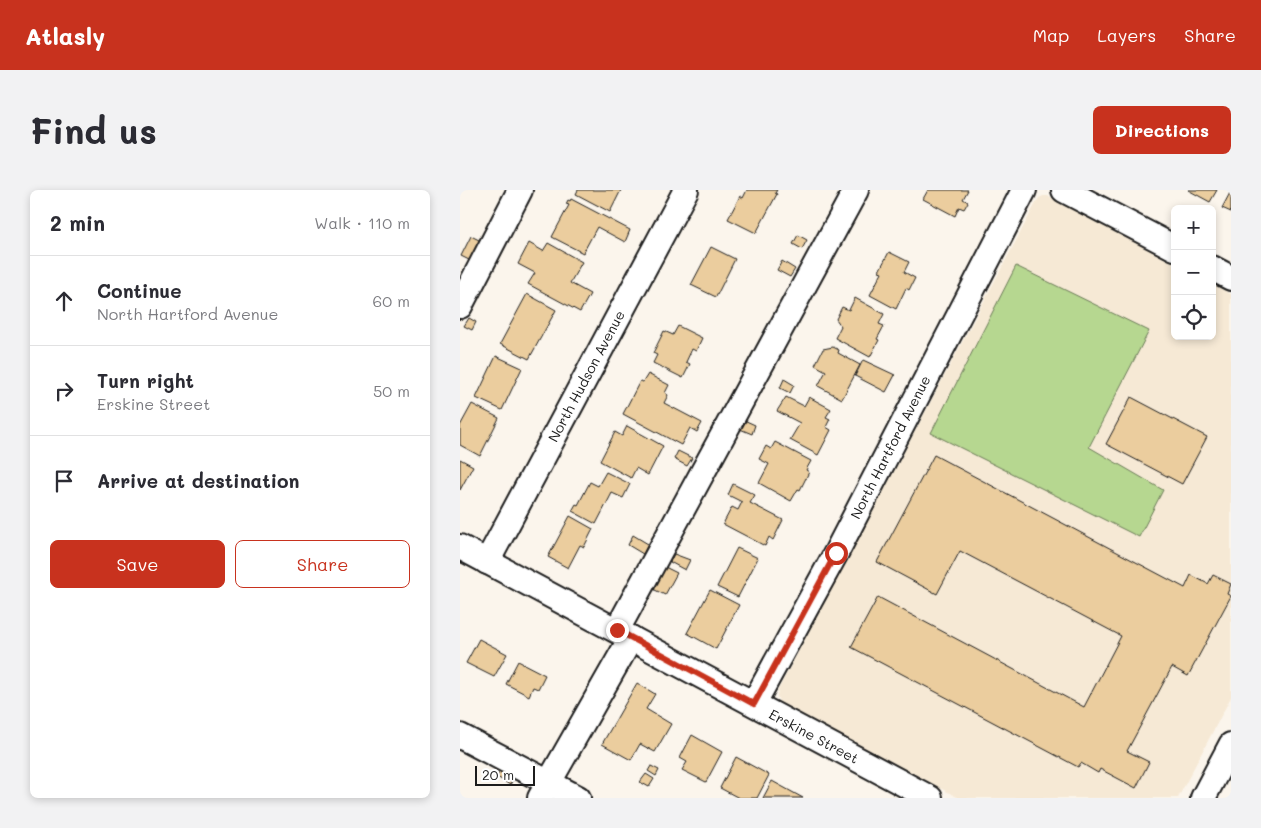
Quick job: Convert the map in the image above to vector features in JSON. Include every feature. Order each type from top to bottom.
[{"type":"street","points":[[460,306],[520,190]]},
{"type":"street","name":"North Hudson Avenue","points":[[487,562],[686,190]]},
{"type":"street","points":[[544,790],[856,190]]},
{"type":"street","name":"North Hartford Avenue","points":[[754,704],[836,553],[1024,190]]},
{"type":"street","points":[[1064,190],[1171,246]]},
{"type":"street","points":[[1216,270],[1231,278]]},
{"type":"street","name":"Erskine Street","points":[[460,547],[930,798]]},
{"type":"street","points":[[460,736],[544,790],[578,798]]},
{"type":"street","points":[[1212,795],[1225,771],[1231,745]]},
{"type":"shaded area","points":[[1048,196],[1171,262],[1171,340],[1216,340],[1216,286],[1231,294],[1231,697],[1178,798],[959,798],[781,704],[777,696],[778,690],[1039,198]]},
{"type":"green space","points":[[1016,266],[1149,331],[1089,447],[1163,490],[1139,537],[931,433]]},
{"type":"building","points":[[578,190],[621,190],[610,212],[576,194]]},
{"type":"building","points":[[747,190],[777,190],[775,193],[777,194],[756,233],[728,219],[740,196],[743,198]]},
{"type":"building","points":[[928,190],[968,190],[963,199],[968,202],[964,209],[959,207],[955,216],[923,199]]},
{"type":"building","points":[[1188,190],[1217,190],[1210,202]]},
{"type":"building","points":[[1231,191],[1231,212],[1222,208]]},
{"type":"building","points":[[571,199],[630,230],[625,242],[597,227],[583,253],[552,237],[569,205],[566,204],[568,200],[570,201]]},
{"type":"building","points":[[798,235],[807,240],[802,249],[793,244]]},
{"type":"building","points":[[471,236],[483,242],[473,262],[461,256]]},
{"type":"building","points":[[529,243],[543,251],[548,243],[582,262],[570,283],[590,294],[580,312],[528,284],[535,273],[518,264]]},
{"type":"building","points":[[711,247],[735,259],[716,297],[691,285]]},
{"type":"building","points":[[889,252],[909,262],[904,272],[915,278],[909,290],[906,288],[896,309],[870,295],[882,272],[879,271]]},
{"type":"building","points":[[782,261],[795,269],[790,277],[777,270]]},
{"type":"building","points":[[527,294],[556,310],[529,359],[500,344]]},
{"type":"building","points":[[855,298],[884,314],[879,324],[884,326],[870,357],[835,338],[841,326],[836,319],[842,307],[849,310]]},
{"type":"building","points":[[469,318],[476,322],[472,330],[464,326]]},
{"type":"building","points":[[678,326],[702,338],[696,351],[692,349],[686,362],[690,364],[683,378],[653,363],[657,355],[653,353],[664,331],[673,335]]},
{"type":"building","points":[[833,347],[839,350],[838,353],[860,365],[842,399],[818,386],[826,371],[815,365],[823,349]]},
{"type":"building","points":[[496,356],[522,368],[502,410],[476,398]]},
{"type":"building","points":[[863,360],[895,375],[886,392],[855,376]]},
{"type":"building","points":[[648,374],[669,385],[665,393],[668,395],[664,403],[702,423],[697,432],[690,428],[681,445],[623,414],[640,381],[643,382]]},
{"type":"building","points":[[784,379],[794,385],[790,393],[780,388]]},
{"type":"building","points":[[786,397],[804,406],[809,397],[831,409],[826,417],[830,419],[826,427],[831,430],[818,455],[790,440],[800,423],[777,411]]},
{"type":"building","points":[[1131,397],[1207,437],[1182,484],[1106,444]]},
{"type":"building","points":[[472,404],[499,418],[480,456],[460,445],[460,426]]},
{"type":"building","points":[[744,420],[755,425],[752,434],[740,429]]},
{"type":"building","points":[[627,426],[663,446],[648,475],[636,468],[631,478],[600,461],[615,432],[622,436]]},
{"type":"building","points":[[775,442],[811,461],[806,470],[809,472],[800,490],[798,489],[791,501],[759,483],[769,464],[759,459],[766,446],[771,449]]},
{"type":"building","points":[[678,451],[692,458],[687,466],[674,459]]},
{"type":"building","points":[[934,455],[1185,588],[1191,575],[1208,584],[1213,575],[1231,584],[1227,594],[1231,596],[1188,676],[1172,667],[1127,751],[1149,762],[1136,788],[1100,769],[1098,773],[1081,763],[1078,767],[851,647],[878,597],[1084,707],[1121,636],[960,551],[937,594],[877,562]]},
{"type":"building","points":[[460,459],[473,466],[460,490]]},
{"type":"building","points":[[606,472],[630,484],[623,498],[612,493],[596,524],[572,511],[576,504],[578,505],[590,482],[598,486]]},
{"type":"building","points":[[733,484],[755,495],[750,503],[783,520],[773,540],[769,537],[765,546],[723,524],[732,507],[738,510],[742,502],[728,495]]},
{"type":"building","points":[[570,516],[593,529],[584,547],[580,545],[568,568],[548,557]]},
{"type":"building","points":[[633,535],[648,544],[643,554],[628,545]]},
{"type":"building","points":[[737,548],[758,558],[738,597],[717,587]]},
{"type":"building","points":[[674,554],[690,560],[685,570],[670,562]]},
{"type":"building","points":[[665,567],[677,573],[665,595],[653,589]]},
{"type":"building","points":[[710,590],[739,605],[716,649],[687,633]]},
{"type":"building","points":[[479,639],[507,654],[494,677],[466,663]]},
{"type":"building","points":[[518,661],[545,675],[538,689],[533,687],[529,696],[506,684]]},
{"type":"building","points":[[637,683],[655,694],[646,709],[671,724],[655,752],[640,744],[631,760],[602,744]]},
{"type":"building","points":[[692,735],[722,752],[706,782],[682,770],[687,762],[680,758]]},
{"type":"building","points":[[736,757],[769,775],[757,798],[739,798],[720,788]]},
{"type":"building","points":[[651,766],[659,770],[656,776],[648,771]]},
{"type":"building","points":[[501,769],[514,777],[510,785],[497,777]]},
{"type":"building","points":[[646,774],[654,779],[649,787],[640,782]]},
{"type":"building","points":[[772,781],[803,798],[763,798]]},
{"type":"route","points":[[617,630],[754,704],[836,553]]}]
